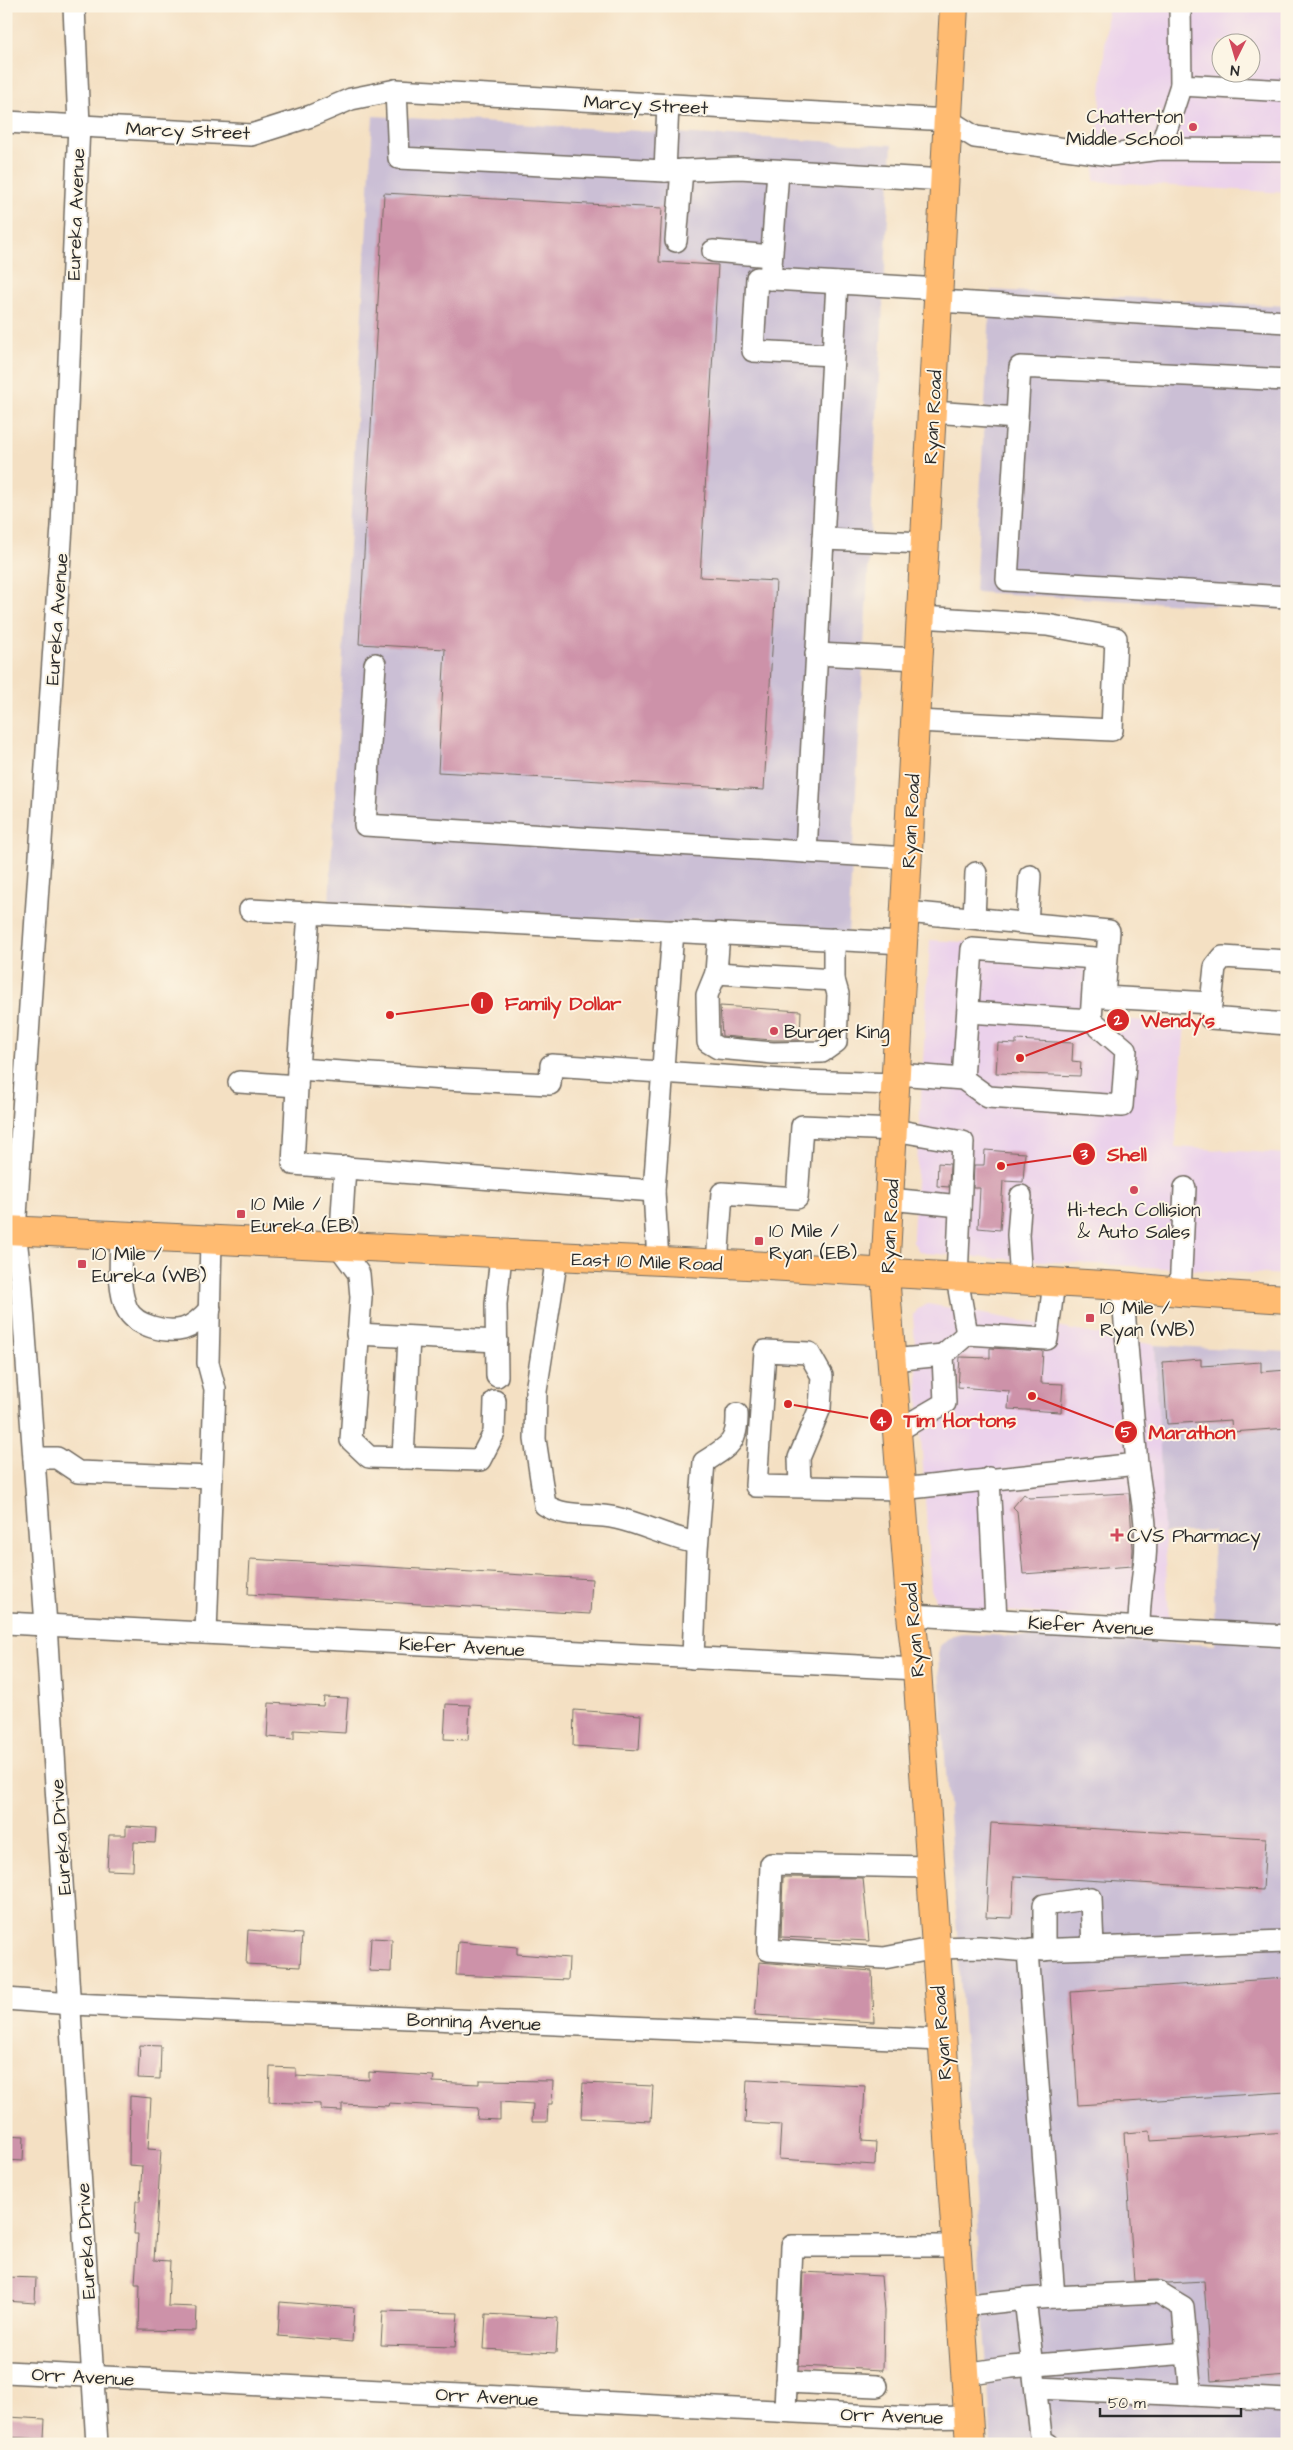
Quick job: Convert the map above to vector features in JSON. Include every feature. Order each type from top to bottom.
[{"type":"main road","name":"Ryan Road","points":[[954,6],[885,1274],[911,1615],[917,1669],[970,2444]]},
{"type":"main road","name":"East 10 Mile Road","points":[[11,1230],[340,1248],[717,1264],[1021,1280],[1287,1299]]},
{"type":"street","name":"Eureka Avenue","points":[[11,1230],[62,526],[79,125],[74,6]]},
{"type":"street","points":[[1160,149],[1181,85],[1180,6]]},
{"type":"street","points":[[1181,85],[1287,90]]},
{"type":"street","name":"Marcy Street","points":[[6,122],[252,135],[303,119],[351,99],[396,90],[948,120],[975,137],[1111,155],[1160,149],[1287,150]]},
{"type":"street","points":[[396,90],[398,158],[674,170],[739,168],[945,180]]},
{"type":"street","points":[[668,105],[674,170],[676,241]]},
{"type":"street","points":[[770,279],[778,171]]},
{"type":"street","points":[[713,252],[771,256]]},
{"type":"street","points":[[833,355],[753,350],[757,278],[837,283],[939,295],[1287,322]]},
{"type":"street","points":[[806,852],[837,283]]},
{"type":"street","points":[[1287,380],[1020,367],[1007,580],[1287,597]]},
{"type":"street","points":[[933,412],[1018,418]]},
{"type":"street","points":[[822,539],[926,543]]},
{"type":"street","points":[[916,721],[1112,730],[1116,638],[1047,625],[921,617]]},
{"type":"street","points":[[816,654],[919,660]]},
{"type":"street","points":[[375,664],[365,825],[908,858]]},
{"type":"street","points":[[974,918],[976,873]]},
{"type":"street","points":[[1027,923],[1030,876]]},
{"type":"street","points":[[250,910],[904,943]]},
{"type":"street","points":[[906,912],[1109,931],[1104,997],[1211,1003]]},
{"type":"street","points":[[309,913],[293,1164],[654,1191]]},
{"type":"street","points":[[658,1262],[654,1191],[674,931]]},
{"type":"street","points":[[719,934],[716,973],[707,995],[708,1042],[718,1048],[773,1053],[822,1052],[836,1042],[838,994],[834,980],[834,940]]},
{"type":"street","points":[[963,1079],[972,949],[1095,958],[1090,1020]]},
{"type":"street","points":[[1287,960],[1223,958],[1215,966],[1210,1018],[1287,1024]]},
{"type":"street","points":[[716,973],[834,980]]},
{"type":"street","points":[[239,1082],[298,1077],[444,1079],[550,1084],[551,1065],[800,1082],[963,1079],[988,1097],[1122,1106],[1126,1050],[1090,1020],[969,1012]]},
{"type":"street","points":[[717,1264],[722,1193],[797,1198],[802,1126],[894,1130],[963,1142],[957,1278],[967,1334]]},
{"type":"street","points":[[345,1167],[340,1248],[359,1274],[361,1297],[350,1440],[369,1457],[480,1460],[494,1433],[495,1401]]},
{"type":"street","points":[[1180,1292],[1185,1188]]},
{"type":"street","points":[[1021,1280],[1018,1235],[1022,1196]]},
{"type":"street","points":[[890,1199],[960,1206]]},
{"type":"street","name":"Eureka Drive","points":[[11,1230],[34,1458],[46,1625],[97,2444]]},
{"type":"street","points":[[121,1236],[121,1285],[128,1310],[147,1326],[183,1329],[200,1321],[210,1308]]},
{"type":"street","points":[[206,1633],[215,1389],[208,1363],[211,1240]]},
{"type":"street","points":[[497,1376],[496,1304],[501,1255]]},
{"type":"street","points":[[557,1257],[536,1391],[535,1439],[545,1505],[557,1512],[616,1517],[676,1539],[697,1543]]},
{"type":"street","points":[[892,1360],[943,1355],[967,1334],[1047,1338],[1054,1282]]},
{"type":"street","points":[[1122,1286],[1137,1464],[1142,1500],[1145,1558],[1140,1581],[1139,1628]]},
{"type":"street","points":[[358,1334],[497,1341]]},
{"type":"street","points":[[403,1458],[409,1337]]},
{"type":"street","points":[[800,1487],[799,1458],[820,1408],[822,1376],[810,1353],[765,1351],[756,1486],[800,1487],[901,1489],[989,1478],[1137,1464]]},
{"type":"street","points":[[897,1431],[944,1403],[943,1355]]},
{"type":"street","points":[[693,1658],[697,1543],[704,1462],[730,1445],[738,1431],[737,1414]]},
{"type":"street","points":[[34,1458],[57,1458],[78,1472],[212,1477]]},
{"type":"street","points":[[989,1478],[996,1620]]},
{"type":"street","name":"Kiefer Avenue","points":[[911,1615],[1279,1636]]},
{"type":"street","name":"Kiefer Avenue","points":[[6,1623],[917,1669]]},
{"type":"street","points":[[930,1867],[771,1864],[768,1950],[884,1958],[936,1948],[979,1947],[1036,1950],[1287,1941]]},
{"type":"street","points":[[1054,2297],[1036,1950],[1044,1905],[1091,1898],[1093,1948]]},
{"type":"street","name":"Bonning Avenue","points":[[6,1999],[71,2004],[942,2040]]},
{"type":"street","points":[[785,2410],[792,2246],[956,2246]]},
{"type":"street","points":[[960,2306],[1025,2299],[1158,2292],[1184,2308],[1191,2395]]},
{"type":"street","points":[[1025,2299],[1037,2388],[1042,2444],[1048,2444]]},
{"type":"street","points":[[965,2374],[1188,2353]]},
{"type":"street","name":"Orr Avenue","points":[[6,2372],[915,2418],[968,2417]]},
{"type":"street","points":[[786,2382],[877,2386]]},
{"type":"street","points":[[1037,2388],[1287,2400]]},
{"type":"shaded area","name":"Chatterton Middle School","points":[[1108,6],[1287,6],[1287,193],[1094,181]]},
{"type":"shaded area","points":[[373,116],[892,145],[848,934],[329,905]]},
{"type":"shaded area","points":[[991,290],[1287,306],[1287,610],[975,592]]},
{"type":"shaded area","points":[[930,940],[1101,950],[1098,1018],[1185,1023],[1175,1147],[1287,1154],[1287,1275],[991,1258],[919,1251],[913,1242],[913,1235]]},
{"type":"shaded area","points":[[928,1304],[1155,1345],[1169,1621],[954,1608],[943,1606],[935,1600],[931,1589],[913,1315],[918,1309]]},
{"type":"shaded area","points":[[1155,1345],[1287,1352],[1287,2444],[992,2444],[938,1655],[940,1646],[946,1640],[953,1635],[966,1634],[1215,1645],[1213,1531],[1164,1533]]},
{"type":"building","points":[[384,193],[662,208],[659,262],[718,265],[700,577],[776,581],[764,790],[438,772],[445,649],[359,644]]},
{"type":"building","points":[[720,1006],[801,1011],[800,1040],[722,1036]]},
{"type":"building","points":[[1016,1040],[1073,1043],[1072,1061],[1081,1062],[1080,1076],[996,1073],[998,1043],[1016,1044]]},
{"type":"building","points":[[985,1150],[1025,1153],[1023,1182],[1003,1181],[1000,1230],[978,1228],[980,1188],[973,1188],[974,1165],[984,1165]]},
{"type":"building","points":[[938,1163],[950,1164],[949,1187],[937,1186]]},
{"type":"building","points":[[990,1348],[1043,1351],[1041,1383],[1063,1384],[1061,1412],[1008,1409],[1009,1391],[958,1387],[960,1357],[990,1358]]},
{"type":"building","points":[[1201,1359],[1201,1366],[1261,1362],[1261,1372],[1287,1370],[1287,1428],[1232,1432],[1231,1420],[1167,1424],[1163,1362]]},
{"type":"building","name":"CVS Pharmacy","points":[[1129,1493],[1133,1549],[1132,1566],[1023,1574],[1017,1511],[1013,1507],[1024,1494],[1029,1498]]},
{"type":"building","points":[[250,1559],[592,1579],[590,1614],[248,1594]]},
{"type":"building","points":[[324,1697],[348,1698],[345,1733],[294,1730],[294,1739],[267,1737],[269,1703],[323,1706]]},
{"type":"building","points":[[446,1704],[470,1705],[468,1740],[444,1739]]},
{"type":"building","points":[[574,1710],[641,1715],[639,1750],[573,1746]]},
{"type":"building","points":[[991,1823],[1266,1838],[1263,1890],[1014,1876],[1012,1918],[986,1917]]},
{"type":"building","points":[[126,1826],[156,1828],[155,1843],[134,1842],[133,1871],[107,1870],[109,1835],[126,1835]]},
{"type":"building","points":[[783,1877],[863,1878],[869,1941],[781,1937]]},
{"type":"building","points":[[248,1930],[302,1934],[300,1967],[246,1964]]},
{"type":"building","points":[[371,1938],[392,1939],[391,1972],[369,1971]]},
{"type":"building","points":[[458,1942],[517,1947],[517,1954],[569,1958],[568,1980],[456,1975]]},
{"type":"building","points":[[759,1962],[872,1971],[874,2022],[755,2015]]},
{"type":"building","points":[[1287,1978],[1287,2092],[1078,2105],[1071,1992]]},
{"type":"building","points":[[140,2045],[161,2046],[160,2079],[138,2078]]},
{"type":"building","points":[[270,2067],[296,2068],[296,2076],[369,2080],[369,2072],[434,2076],[433,2082],[479,2084],[479,2080],[553,2081],[552,2104],[548,2104],[547,2122],[532,2122],[533,2104],[500,2102],[500,2120],[477,2119],[478,2108],[389,2103],[388,2106],[342,2104],[342,2111],[321,2110],[321,2104],[269,2102]]},
{"type":"building","points":[[747,2080],[865,2086],[862,2141],[876,2142],[875,2165],[779,2159],[781,2125],[745,2123]]},
{"type":"building","points":[[583,2083],[653,2086],[651,2121],[581,2118]]},
{"type":"building","points":[[130,2096],[151,2098],[148,2149],[161,2150],[154,2260],[170,2261],[168,2306],[197,2307],[196,2331],[139,2330],[140,2284],[135,2284],[138,2234],[134,2234],[136,2201],[140,2201],[142,2166],[129,2165]]},
{"type":"building","points":[[1150,2131],[1151,2141],[1287,2132],[1287,2375],[1211,2381],[1204,2281],[1168,2283],[1157,2280],[1134,2281],[1124,2133]]},
{"type":"building","points":[[6,2135],[24,2136],[23,2161],[6,2160]]},
{"type":"building","points":[[803,2272],[881,2276],[884,2311],[883,2370],[799,2366]]},
{"type":"building","points":[[6,2277],[36,2278],[35,2303],[6,2301]]},
{"type":"building","points":[[280,2302],[354,2308],[352,2342],[278,2336]]},
{"type":"building","points":[[383,2311],[458,2313],[455,2347],[381,2345]]},
{"type":"building","points":[[486,2314],[558,2318],[556,2353],[484,2349]]},
{"type":"building","points":[[7,2417],[45,2419],[44,2439],[6,2437]]},
{"type":"place","name":"Chatterton Middle School","points":[[1193,127]]},
{"type":"place","name":"Family Dollar","points":[[390,1015]]},
{"type":"place","name":"Burger King","points":[[774,1031]]},
{"type":"place","name":"Wendy's","points":[[1020,1058]]},
{"type":"place","name":"Shell","points":[[1001,1166]]},
{"type":"place","name":"Hi-tech Collision & Auto Sales","points":[[1134,1190]]},
{"type":"place","name":"10 Mile / Eureka (EB)","points":[[241,1214]]},
{"type":"place","name":"10 Mile / Ryan (EB)","points":[[759,1241]]},
{"type":"place","name":"10 Mile / Eureka (WB)","points":[[82,1264]]},
{"type":"place","name":"10 Mile / Ryan (WB)","points":[[1090,1318]]},
{"type":"place","name":"Marathon","points":[[1032,1396]]},
{"type":"place","name":"Tim Hortons","points":[[788,1404]]},
{"type":"place","name":"CVS Pharmacy","points":[[1117,1535]]}]
